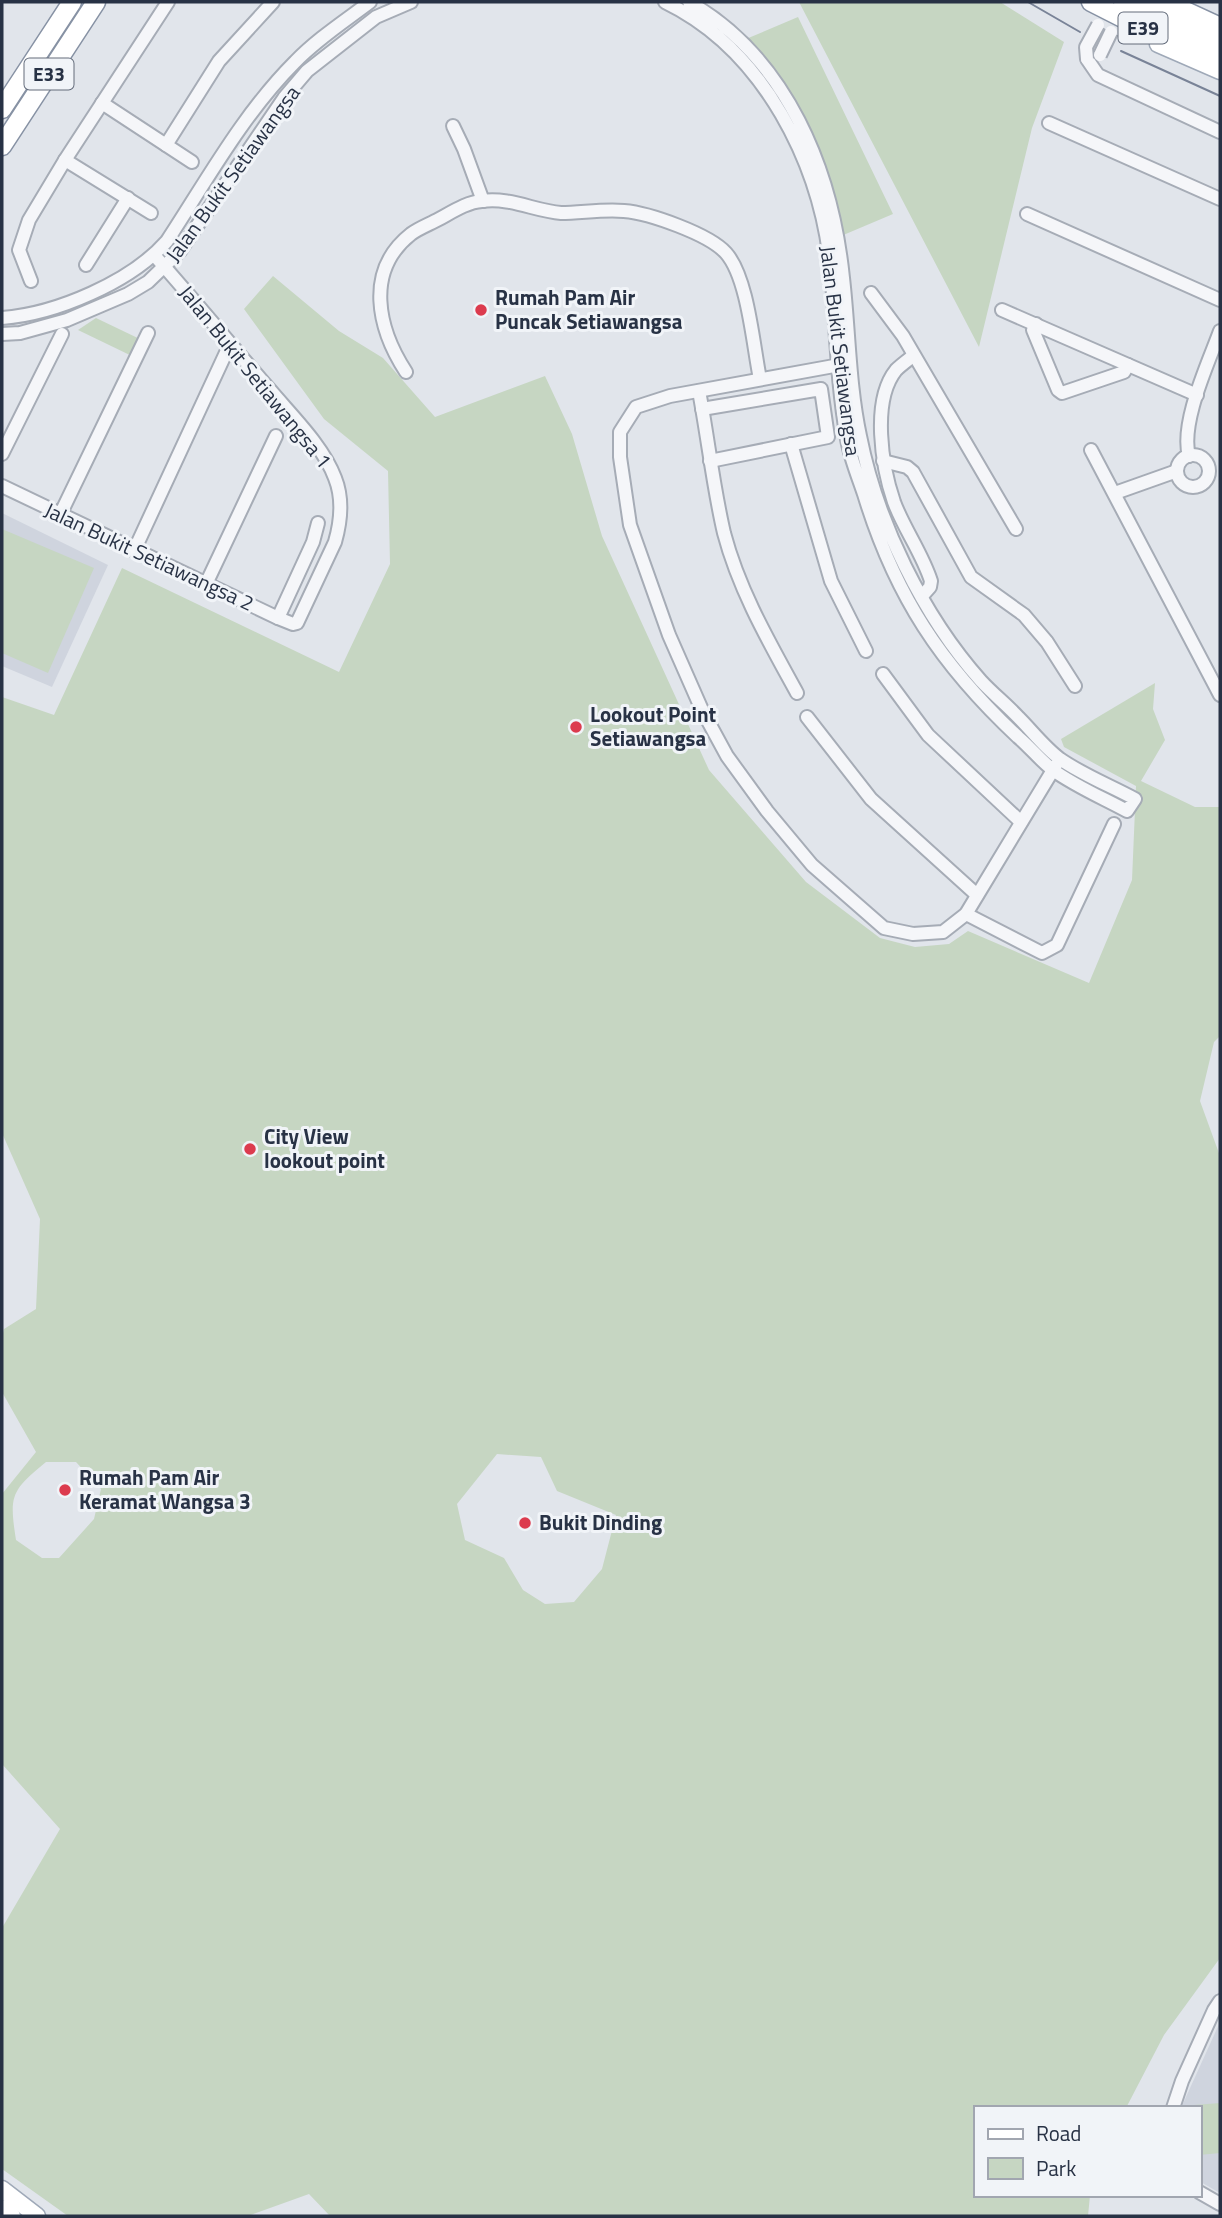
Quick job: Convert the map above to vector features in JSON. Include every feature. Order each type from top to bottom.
[{"type":"highway","name":"E33","points":[[2,109],[72,2]]},
{"type":"highway","name":"E33","points":[[2,146],[96,2]]},
{"type":"highway","name":"E39","points":[[1090,2],[1158,36],[1220,61]]},
{"type":"highway","name":"E39","points":[[1123,2],[1220,45]]},
{"type":"highway","name":"E39","points":[[1166,2],[1220,28]]},
{"type":"main road","points":[[1090,2],[1108,19],[1220,71]]},
{"type":"main road","points":[[1149,2],[1200,24],[1220,28]]},
{"type":"main road","points":[[1108,19],[1220,55]]},
{"type":"main road","points":[[2,2189],[37,2216]]},
{"type":"main road","points":[[2,2208],[12,2216]]},
{"type":"street","points":[[32,282],[19,250],[29,220],[168,2]]},
{"type":"street","points":[[166,145],[219,61],[273,2]]},
{"type":"street","name":"Jalan Bukit Setiawangsa","points":[[2,318],[55,306],[106,287],[155,256],[240,129],[272,87],[296,60],[370,2]]},
{"type":"street","name":"Jalan Bukit Setiawangsa","points":[[2,334],[20,333],[67,320],[128,294],[148,282],[180,251],[284,98],[307,71],[381,7],[411,2]]},
{"type":"street","name":"Jalan Bukit Setiawangsa","points":[[664,2],[700,23],[732,49],[754,74],[782,115],[803,157],[819,205],[831,267],[844,364],[859,436],[875,492],[900,555],[922,596],[948,639],[981,681],[1056,764],[1135,799],[1127,811],[1056,764],[987,709],[934,644],[890,568],[874,527],[847,440],[844,364],[843,275],[828,201],[814,152],[787,98],[770,72],[736,36],[690,2]]},
{"type":"street","points":[[1108,19],[1086,47],[1098,75],[1220,132]]},
{"type":"street","points":[[102,103],[192,162]]},
{"type":"street","points":[[1049,123],[1220,199]]},
{"type":"street","points":[[453,126],[482,201]]},
{"type":"street","points":[[65,160],[151,213]]},
{"type":"street","points":[[86,265],[128,198]]},
{"type":"street","points":[[406,372],[383,325],[380,282],[390,256],[411,234],[465,206],[482,201],[520,203],[556,212],[623,211],[658,218],[708,241],[725,252],[741,278],[760,379]]},
{"type":"street","points":[[1027,214],[1220,299]]},
{"type":"street","name":"Jalan Bukit Setiawangsa 1","points":[[155,256],[318,449],[336,479],[341,509],[340,527],[297,623]]},
{"type":"street","points":[[871,293],[903,336],[1016,529]]},
{"type":"street","points":[[1002,310],[1197,396]]},
{"type":"street","points":[[1036,324],[1033,330],[1058,390],[1062,393],[1124,372],[1128,365]]},
{"type":"street","points":[[1189,456],[1186,443],[1188,420],[1220,331]]},
{"type":"street","points":[[60,515],[148,333]]},
{"type":"street","points":[[2,454],[62,334]]},
{"type":"street","points":[[134,551],[230,344]]},
{"type":"street","points":[[913,356],[897,370],[884,396],[881,432],[883,461],[894,502],[931,581],[922,596]]},
{"type":"street","points":[[844,364],[670,396],[636,407],[620,432],[620,457],[630,525],[669,635],[702,710],[727,756],[767,811],[812,864],[884,928],[913,934],[943,932],[966,914],[1056,764]]},
{"type":"street","points":[[706,408],[821,389],[828,437],[714,460]]},
{"type":"street","points":[[699,391],[706,408],[725,535],[752,610],[797,693]]},
{"type":"street","points":[[206,584],[276,436]]},
{"type":"street","points":[[791,444],[831,581],[866,651]]},
{"type":"street","points":[[1091,450],[1220,695]]},
{"type":"street","points":[[1189,456],[1198,456],[1206,463],[1208,471],[1202,484],[1188,486],[1180,479],[1177,471],[1180,462],[1189,456]]},
{"type":"street","points":[[883,461],[907,467],[913,472],[971,577],[1024,615],[1047,642],[1075,686]]},
{"type":"street","points":[[1115,493],[1177,471]]},
{"type":"street","name":"Jalan Bukit Setiawangsa 2","points":[[2,486],[278,618],[297,623]]},
{"type":"street","points":[[278,618],[313,542],[318,523]]},
{"type":"street","points":[[883,674],[928,735],[1021,822]]},
{"type":"street","points":[[807,717],[871,799],[977,895]]},
{"type":"street","points":[[966,914],[1042,953],[1057,945],[1114,824]]},
{"type":"street","points":[[1174,2106],[1182,2081],[1220,2001]]},
{"type":"street","points":[[1201,2193],[1220,2204]]},
{"type":"shaded area","points":[[2,513],[108,565],[52,687],[2,666]]},
{"type":"shaded area","points":[[1220,2022],[1220,2193],[1201,2182],[1201,2106],[1182,2106]]},
{"type":"green space","points":[[799,2],[1000,2],[1064,42],[1032,128],[979,347]]},
{"type":"green space","points":[[798,17],[893,214],[841,236],[825,170],[774,67],[746,39]]},
{"type":"green space","points":[[273,276],[339,331],[383,358],[435,417],[545,376],[572,434],[602,536],[709,770],[806,882],[880,938],[915,947],[949,944],[968,931],[1089,983],[1132,880],[1136,786],[1064,747],[1061,739],[1155,683],[1153,709],[1165,740],[1141,781],[1195,807],[1220,807],[1220,1036],[1214,1042],[1200,1101],[1220,1156],[1220,1958],[1164,2035],[1127,2106],[974,2106],[974,2197],[1090,2197],[1088,2216],[330,2216],[309,2194],[248,2216],[68,2216],[2,2169],[2,1928],[60,1829],[2,1764],[2,1494],[36,1452],[2,1392],[2,1337],[4,1329],[36,1309],[40,1219],[2,1133],[2,697],[54,715],[122,568],[339,672],[390,564],[388,471],[324,419],[244,309]],"holes":[[[497,1454],[541,1457],[557,1491],[616,1515],[602,1569],[574,1602],[545,1604],[523,1590],[504,1558],[465,1540],[457,1504]],[[46,1462],[76,1462],[101,1489],[94,1519],[59,1558],[42,1558],[16,1540],[13,1513],[15,1495],[26,1480]]]},
{"type":"green space","points":[[96,318],[144,341],[136,358],[78,330]]},
{"type":"green space","points":[[2,529],[94,568],[48,673],[2,653]]},
{"type":"green space","points":[[1220,2103],[1220,2153],[1201,2155],[1201,2106],[1194,2105]]},
{"type":"tram line","points":[[1028,2],[1080,32]]},
{"type":"tram line","points":[[1121,51],[1220,96]]},
{"type":"place","name":"Rumah Pam Air Puncak Setiawangsa","points":[[481,310]]},
{"type":"place","name":"Lookout Point Setiawangsa","points":[[576,727]]},
{"type":"place","name":"City View lookout point","points":[[250,1149]]},
{"type":"place","name":"Rumah Pam Air Keramat Wangsa 3","points":[[65,1490]]},
{"type":"place","name":"Bukit Dinding","points":[[525,1523]]}]
